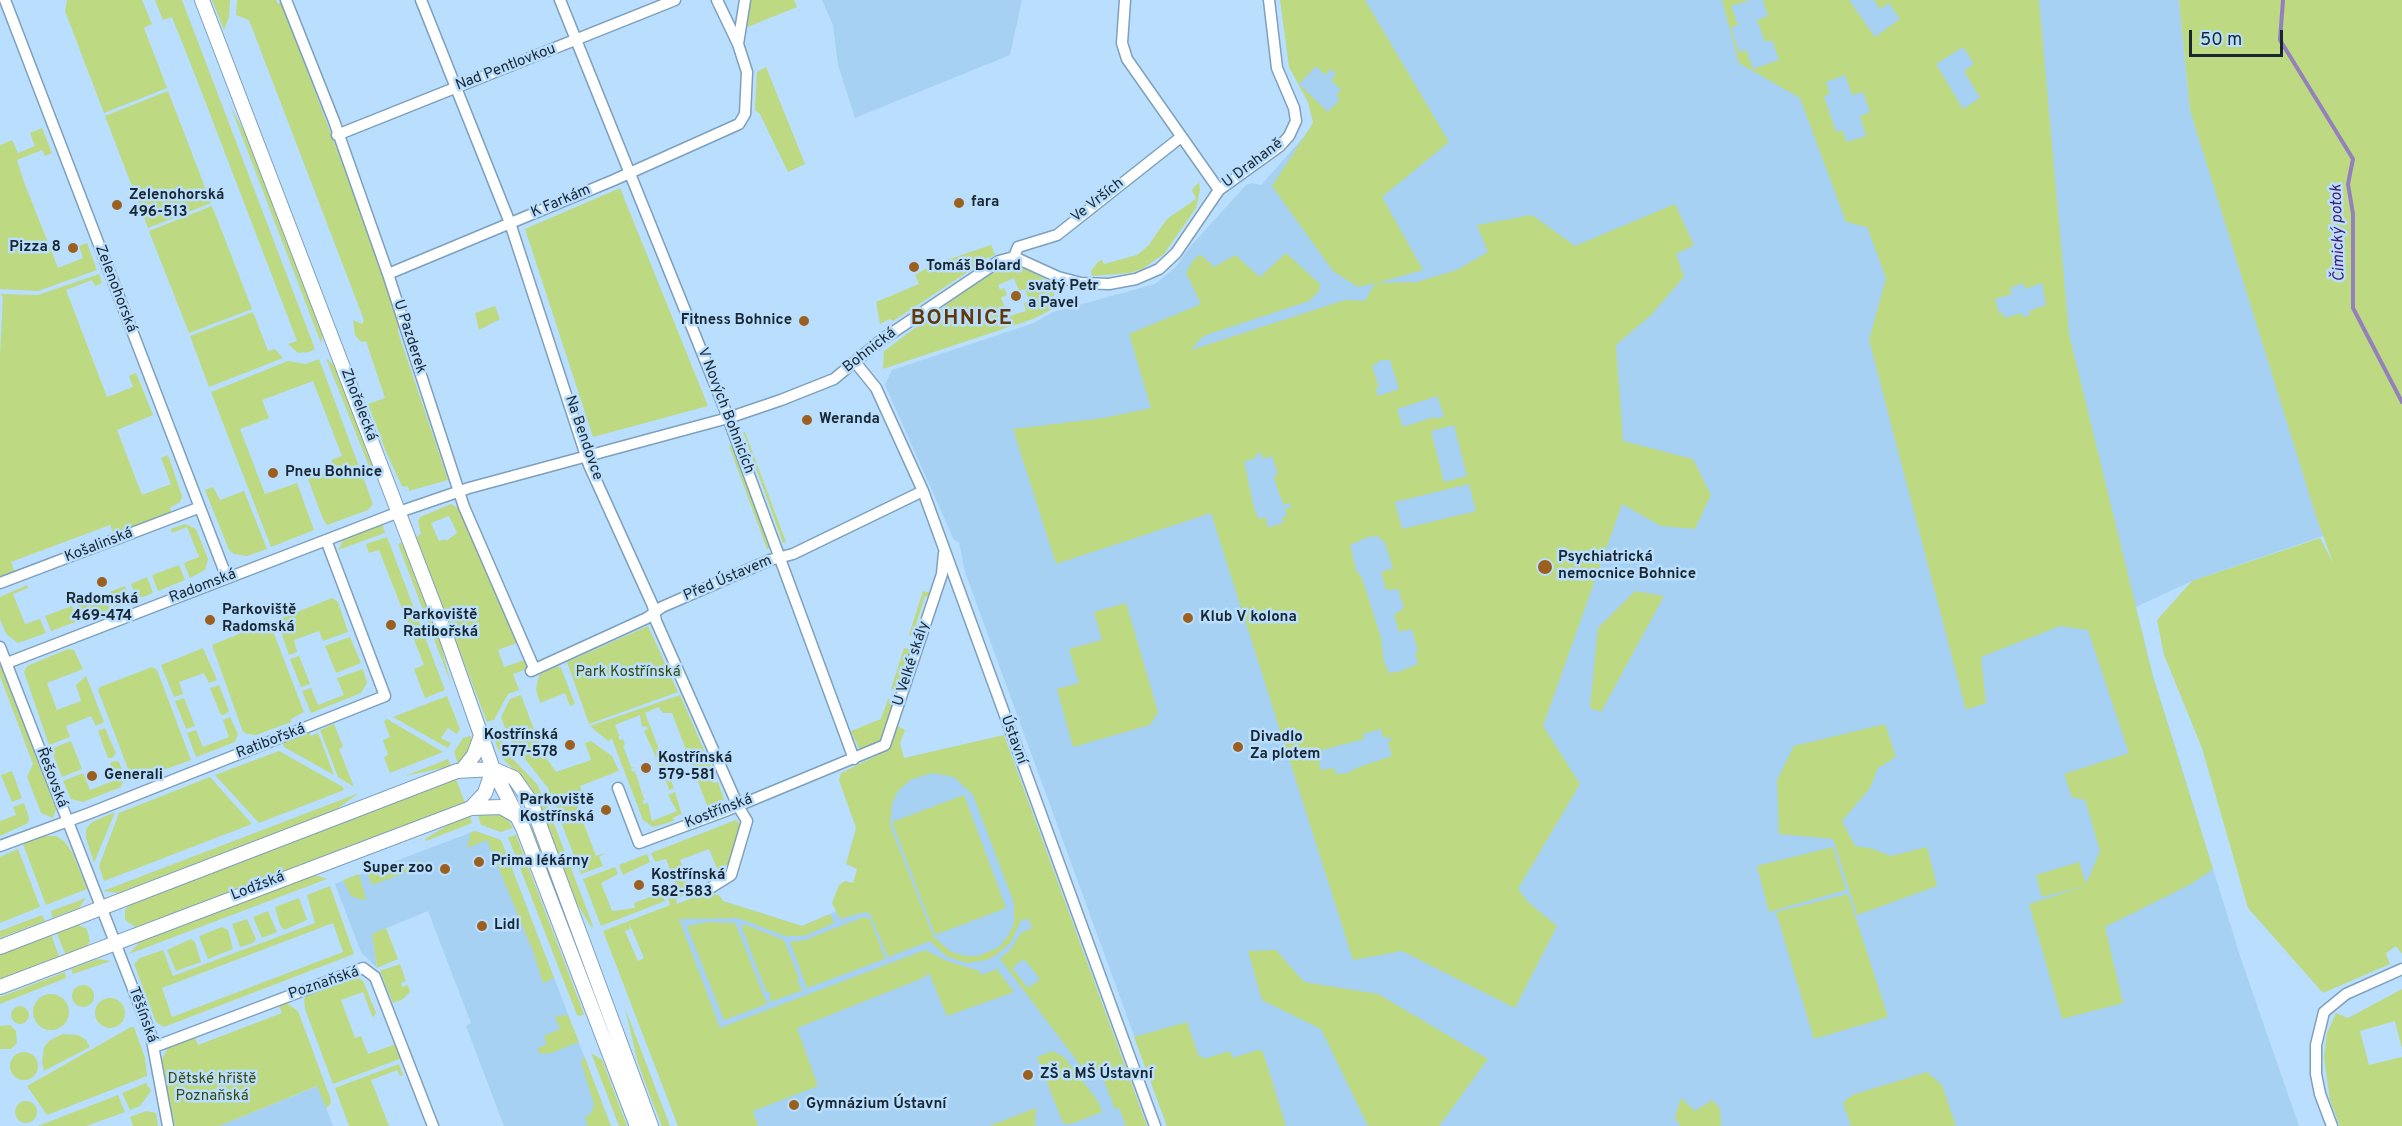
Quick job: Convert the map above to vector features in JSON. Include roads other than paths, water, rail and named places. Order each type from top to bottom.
[{"type":"street","name":"Zelenohorská","points":[[4,0],[227,578]]},
{"type":"street","name":"Zhořelecká","points":[[202,0],[399,512],[493,769]]},
{"type":"street","name":"U Pazderek","points":[[286,0],[324,94],[388,274],[459,491],[532,670]]},
{"type":"street","name":"Na Bendovce","points":[[421,0],[510,223],[587,456],[655,612],[656,621],[738,806],[744,814],[746,829],[731,875],[707,890]]},
{"type":"street","name":"V Nových Bohnicích","points":[[560,0],[728,418],[854,759]]},
{"type":"street","name":"Nad Pentlovkou","points":[[337,135],[675,0]]},
{"type":"street","points":[[717,0],[738,44]]},
{"type":"street","points":[[738,44],[745,0]]},
{"type":"street","points":[[1014,257],[1058,277],[1081,283],[1109,284],[1136,279],[1159,269],[1176,254],[1219,190],[1127,59],[1122,44],[1125,0]]},
{"type":"street","name":"U Drahaně","points":[[1219,190],[1280,146],[1290,136],[1296,121],[1294,108],[1276,68],[1269,0]]},
{"type":"street","name":"K Farkám","points":[[388,274],[734,128],[745,114],[747,72],[738,44]]},
{"type":"street","name":"Ve Vrších","points":[[1014,257],[1018,247],[1057,234],[1181,137]]},
{"type":"street","name":"Bohnická","points":[[399,512],[459,491],[728,418],[834,379],[880,341],[984,269],[1014,257]]},
{"type":"street","name":"Ústavní","points":[[855,362],[876,388],[922,491],[1155,1126]]},
{"type":"street","name":"Před Ústavem","points":[[532,670],[922,491]]},
{"type":"street","name":"Košalinská","points":[[0,583],[198,507]]},
{"type":"street","name":"Radomská","points":[[7,663],[399,512]]},
{"type":"street","name":"Ratibořská","points":[[0,846],[385,696],[326,540]]},
{"type":"street","name":"U Velké skály","points":[[854,759],[885,745],[942,574],[945,550]]},
{"type":"street","name":"Řešovská","points":[[0,647],[114,942]]},
{"type":"street","points":[[463,769],[474,754],[481,736]]},
{"type":"street","name":"Kostřínská","points":[[618,788],[639,843],[854,759]]},
{"type":"street","points":[[0,947],[463,769],[493,769],[514,778],[531,802],[651,1126]]},
{"type":"street","points":[[471,808],[485,793],[493,769]]},
{"type":"street","points":[[493,769],[517,816],[637,1126]]},
{"type":"street","name":"Lodžská","points":[[0,987],[471,808],[501,807],[517,816]]},
{"type":"street","name":"Těšínská","points":[[114,942],[154,1047],[168,1126]]},
{"type":"street","name":"Poznaňská","points":[[154,1047],[363,968],[375,977],[433,1126]]},
{"type":"street","points":[[2332,1126],[2320,1094],[2316,1066],[2316,1045],[2324,1012],[2346,994],[2402,969]]},
{"type":"waterway","name":"Čimický potok","points":[[2283,0],[2280,40],[2353,159],[2348,184],[2353,214],[2353,308],[2402,402]]},
{"type":"place","name":"fara","points":[[959,203]]},
{"type":"place","name":"Zelenohorská 496-513","points":[[117,205]]},
{"type":"place","name":"Pizza 8","points":[[73,248]]},
{"type":"place","name":"Tomáš Bolard","points":[[914,267]]},
{"type":"place","name":"svatý Petr a Pavel","points":[[1016,296]]},
{"type":"place","name":"Fitness Bohnice","points":[[804,321]]},
{"type":"place","name":"Weranda","points":[[807,420]]},
{"type":"place","name":"Pneu Bohnice","points":[[273,473]]},
{"type":"place","name":"Psychiatrická nemocnice Bohnice","points":[[1545,567]]},
{"type":"place","name":"Radomská 469-474","points":[[102,582]]},
{"type":"place","name":"Klub V kolona","points":[[1188,618]]},
{"type":"place","name":"Parkoviště Radomská","points":[[210,620]]},
{"type":"place","name":"Parkoviště Ratibořská","points":[[391,625]]},
{"type":"place","name":"Kostřínská 577-578","points":[[570,745]]},
{"type":"place","name":"Divadlo Za plotem","points":[[1238,747]]},
{"type":"place","name":"Kostřínská 579-581","points":[[646,768]]},
{"type":"place","name":"Generali","points":[[92,776]]},
{"type":"place","name":"Parkoviště Kostřínská","points":[[606,810]]},
{"type":"place","name":"Prima lékárny","points":[[479,862]]},
{"type":"place","name":"Super zoo","points":[[445,869]]},
{"type":"place","name":"Kostřínská 582-583","points":[[639,885]]},
{"type":"place","name":"Lidl","points":[[482,926]]},
{"type":"place","name":"ZŠ a MŠ Ústavní","points":[[1028,1075]]},
{"type":"place","name":"Gymnázium Ústavní","points":[[794,1105]]},
{"type":"district","name":"BOHNICE","points":[[962,320]]},
{"type":"park label","name":"Park Kostřínská","points":[[628,673]]},
{"type":"park label","name":"Dětské hřiště Poznaňská","points":[[212,1088]]}]
